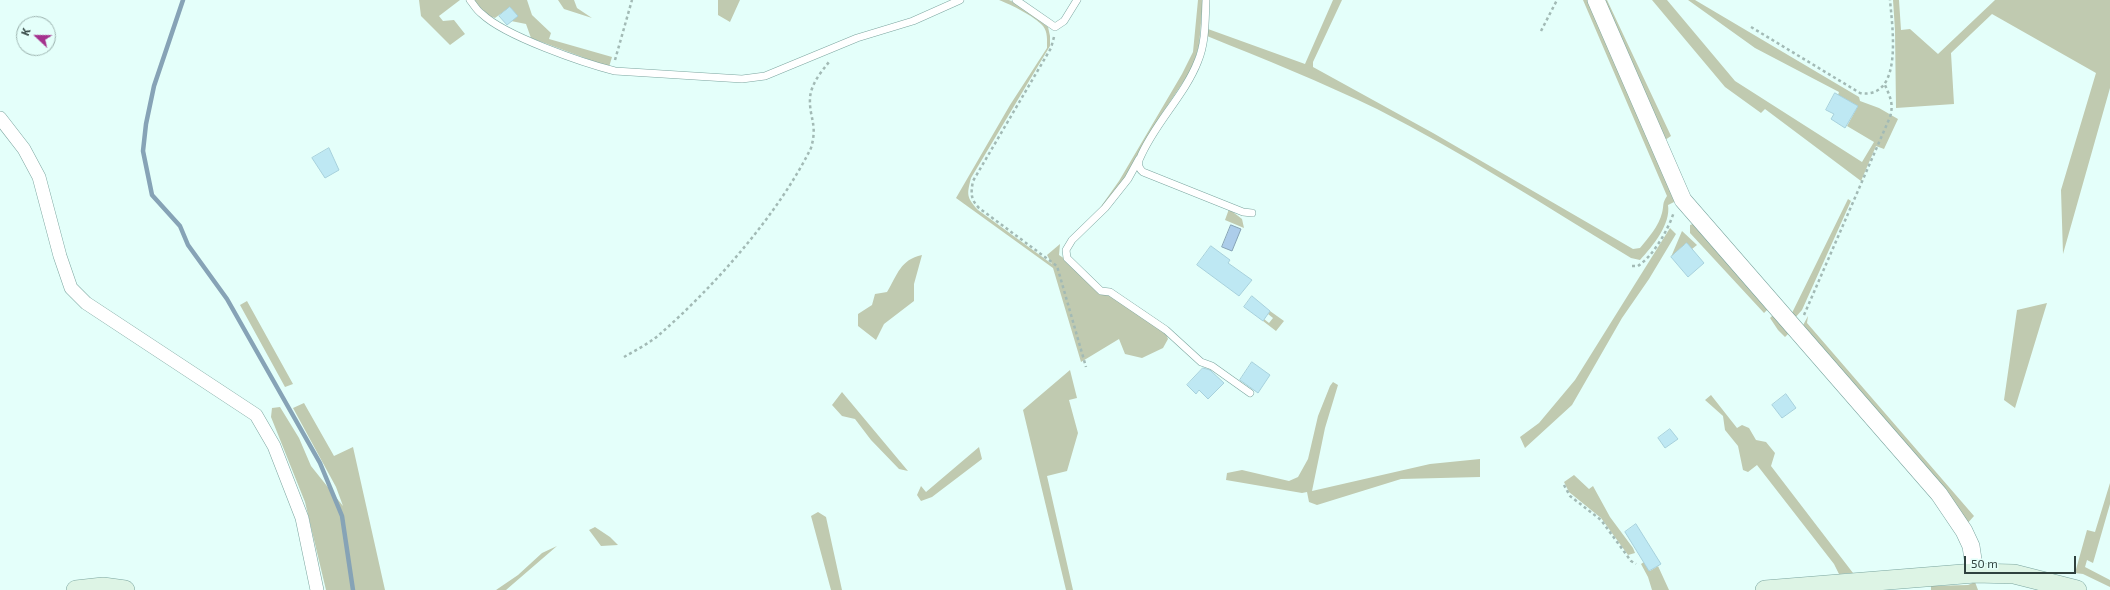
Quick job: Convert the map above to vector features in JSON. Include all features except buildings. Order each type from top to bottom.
[{"type":"main road","points":[[1765,590],[1975,573],[2014,574],[2077,590]]},
{"type":"main road","points":[[76,590],[103,587],[125,590]]},
{"type":"street","points":[[1596,0],[1683,200],[1939,494],[1964,531],[1971,546],[1975,573]]},
{"type":"street","points":[[0,118],[24,149],[39,177],[60,256],[71,288],[86,303],[256,415],[274,446],[302,518],[316,590]]},
{"type":"lane","points":[[470,0],[481,14],[496,24],[531,41],[612,70],[742,79],[765,76],[857,38],[913,21],[960,0]]},
{"type":"lane","points":[[1016,0],[1055,27],[1064,21],[1077,0]]},
{"type":"lane","points":[[1206,0],[1203,47],[1194,73],[1172,104],[1128,179],[1105,208],[1072,240],[1066,250],[1067,258],[1101,291],[1110,292],[1162,327],[1201,362],[1212,366],[1250,393]]},
{"type":"lane","points":[[1139,159],[1139,166],[1143,172],[1243,212],[1252,214]]},
{"type":"path","points":[[612,70],[632,0]]},
{"type":"path","points":[[1541,31],[1557,0]]},
{"type":"path","points":[[1751,27],[1860,93],[1874,93],[1884,83],[1890,71],[1893,53],[1890,0]]},
{"type":"path","points":[[1055,27],[1052,48],[973,180],[971,194],[974,203],[979,208],[1057,266],[1086,367]]},
{"type":"path","points":[[624,357],[660,334],[707,288],[747,245],[773,210],[811,148],[814,137],[814,122],[810,97],[812,87],[841,45]]},
{"type":"path","points":[[1797,332],[1890,117],[1893,107],[1884,83]]},
{"type":"path","points":[[1632,266],[1638,266],[1650,254],[1672,220],[1676,208],[1689,208]]},
{"type":"path","points":[[1564,485],[1570,496],[1601,520],[1631,561],[1636,564]]},
{"type":"green space","points":[[419,0],[460,0],[439,16],[443,21],[454,20],[465,34],[450,45],[421,16]]},
{"type":"green space","points":[[474,0],[527,0],[532,15],[551,33],[549,39],[612,57],[609,67],[531,38],[526,24],[511,21],[517,16],[510,7],[495,18],[486,15]]},
{"type":"green space","points":[[558,0],[574,0],[577,8],[592,18],[564,9]]},
{"type":"green space","points":[[718,0],[740,0],[730,22],[718,15]]},
{"type":"green space","points":[[999,0],[1009,0],[1018,4],[1048,27],[1050,46],[971,178],[968,192],[969,198],[978,210],[1052,264],[1047,255],[1060,244],[1059,255],[1068,261],[1101,295],[1109,293],[1165,331],[1168,339],[1163,348],[1142,358],[1125,354],[1119,339],[1081,362],[1053,268],[956,198],[1010,105],[1047,48],[1045,28],[1039,22],[1029,15]]},
{"type":"green space","points":[[1198,0],[1203,0],[1199,46],[1192,69],[1159,118],[1126,179],[1097,212],[1119,181],[1182,74],[1193,52]]},
{"type":"green space","points":[[1333,0],[1342,0],[1313,62],[1313,67],[1433,133],[1633,249],[1640,248],[1653,232],[1661,218],[1665,198],[1667,196],[1583,0],[1591,0],[1678,200],[1668,205],[1667,220],[1660,234],[1650,248],[1640,260],[1631,258],[1442,144],[1377,109],[1335,89],[1207,36],[1208,29],[1305,64]]},
{"type":"green space","points":[[1600,0],[1607,0],[1671,136],[1662,142]]},
{"type":"green space","points":[[1652,0],[1667,0],[1735,81],[1862,162],[1874,142],[1847,126],[1858,106],[1838,95],[1839,92],[1755,48],[1688,0],[1695,0],[1859,97],[1860,101],[1879,108],[1898,119],[1884,149],[1876,146],[1861,181],[1765,109],[1761,113],[1725,87]]},
{"type":"green space","points":[[1893,0],[1899,0],[1901,30],[1910,29],[1938,54],[1995,0],[2110,0],[2110,88],[2063,254],[2061,190],[2096,73],[1992,14],[1951,53],[1954,104],[1896,108]]},
{"type":"green space","points":[[1848,199],[1851,201],[1802,310],[1794,319],[1791,315]]},
{"type":"green space","points":[[1229,209],[1242,219],[1244,228],[1225,220]]},
{"type":"green space","points":[[1696,223],[1769,308],[1764,313],[1690,233],[1690,225]]},
{"type":"green space","points":[[1670,228],[1676,234],[1649,279],[1622,318],[1572,405],[1525,448],[1520,437],[1539,423],[1575,380]]},
{"type":"green space","points":[[1682,231],[1697,245],[1692,249],[1686,243],[1671,257]]},
{"type":"green space","points":[[922,255],[914,284],[914,301],[884,324],[876,340],[858,326],[858,314],[872,305],[875,294],[887,292],[904,264],[915,257]]},
{"type":"green space","points":[[247,301],[293,384],[285,387],[240,305]]},
{"type":"green space","points":[[2047,303],[2015,408],[2004,400],[2017,310]]},
{"type":"green space","points":[[1270,311],[1284,321],[1276,331],[1263,321],[1264,319],[1269,323],[1273,318],[1268,314]]},
{"type":"green space","points":[[1775,313],[1790,332],[1785,337],[1770,318]]},
{"type":"green space","points":[[1808,316],[1807,323],[1974,516],[1966,525],[1801,329]]},
{"type":"green space","points":[[1070,370],[1077,398],[1069,400],[1078,433],[1067,471],[1047,476],[1073,590],[1066,590],[1023,410]]},
{"type":"green space","points":[[1333,382],[1338,385],[1325,428],[1312,491],[1430,464],[1480,459],[1480,477],[1401,479],[1317,505],[1309,502],[1307,492],[1302,493],[1226,480],[1227,473],[1242,470],[1289,481],[1298,477],[1308,459],[1318,416]]},
{"type":"green space","points":[[842,392],[908,471],[899,469],[871,440],[855,419],[842,416],[832,405]]},
{"type":"green space","points":[[1711,395],[1737,428],[1742,425],[1749,428],[1756,440],[1766,442],[1775,453],[1771,466],[1853,573],[1839,574],[1834,564],[1757,465],[1748,472],[1743,470],[1738,446],[1725,430],[1723,416],[1705,400]]},
{"type":"green space","points":[[304,403],[334,456],[353,447],[385,590],[326,590],[305,502],[271,417],[272,408],[280,407],[299,438],[311,466],[343,506],[336,487],[293,408]]},
{"type":"green space","points":[[979,447],[982,459],[932,497],[921,501],[917,495],[921,486],[926,492]]},
{"type":"green space","points":[[1574,475],[1589,489],[1593,486],[1610,517],[1633,548],[1635,553],[1628,555],[1601,518],[1569,492],[1564,482]]},
{"type":"green space","points":[[2110,483],[2110,504],[2093,563],[2087,560],[2085,567],[2110,580],[2110,587],[2083,574],[2075,573],[2087,530],[2095,532]]},
{"type":"green space","points":[[818,512],[826,517],[842,590],[831,590],[811,516]]},
{"type":"green space","points":[[595,527],[610,537],[618,545],[601,546],[589,530]]},
{"type":"green space","points":[[557,546],[506,590],[496,590],[518,575],[542,553]]},
{"type":"green space","points":[[1644,562],[1650,571],[1658,566],[1669,590],[1652,590],[1648,577],[1641,564]]},
{"type":"green space","points":[[1975,582],[1978,590],[1931,590],[1931,586],[1968,585]]},
{"type":"water","points":[[1231,225],[1241,229],[1232,251],[1222,247]]},
{"type":"waterway","points":[[183,0],[154,86],[146,124],[143,151],[152,195],[180,226],[188,245],[227,299],[320,463],[342,516],[353,590]]}]
